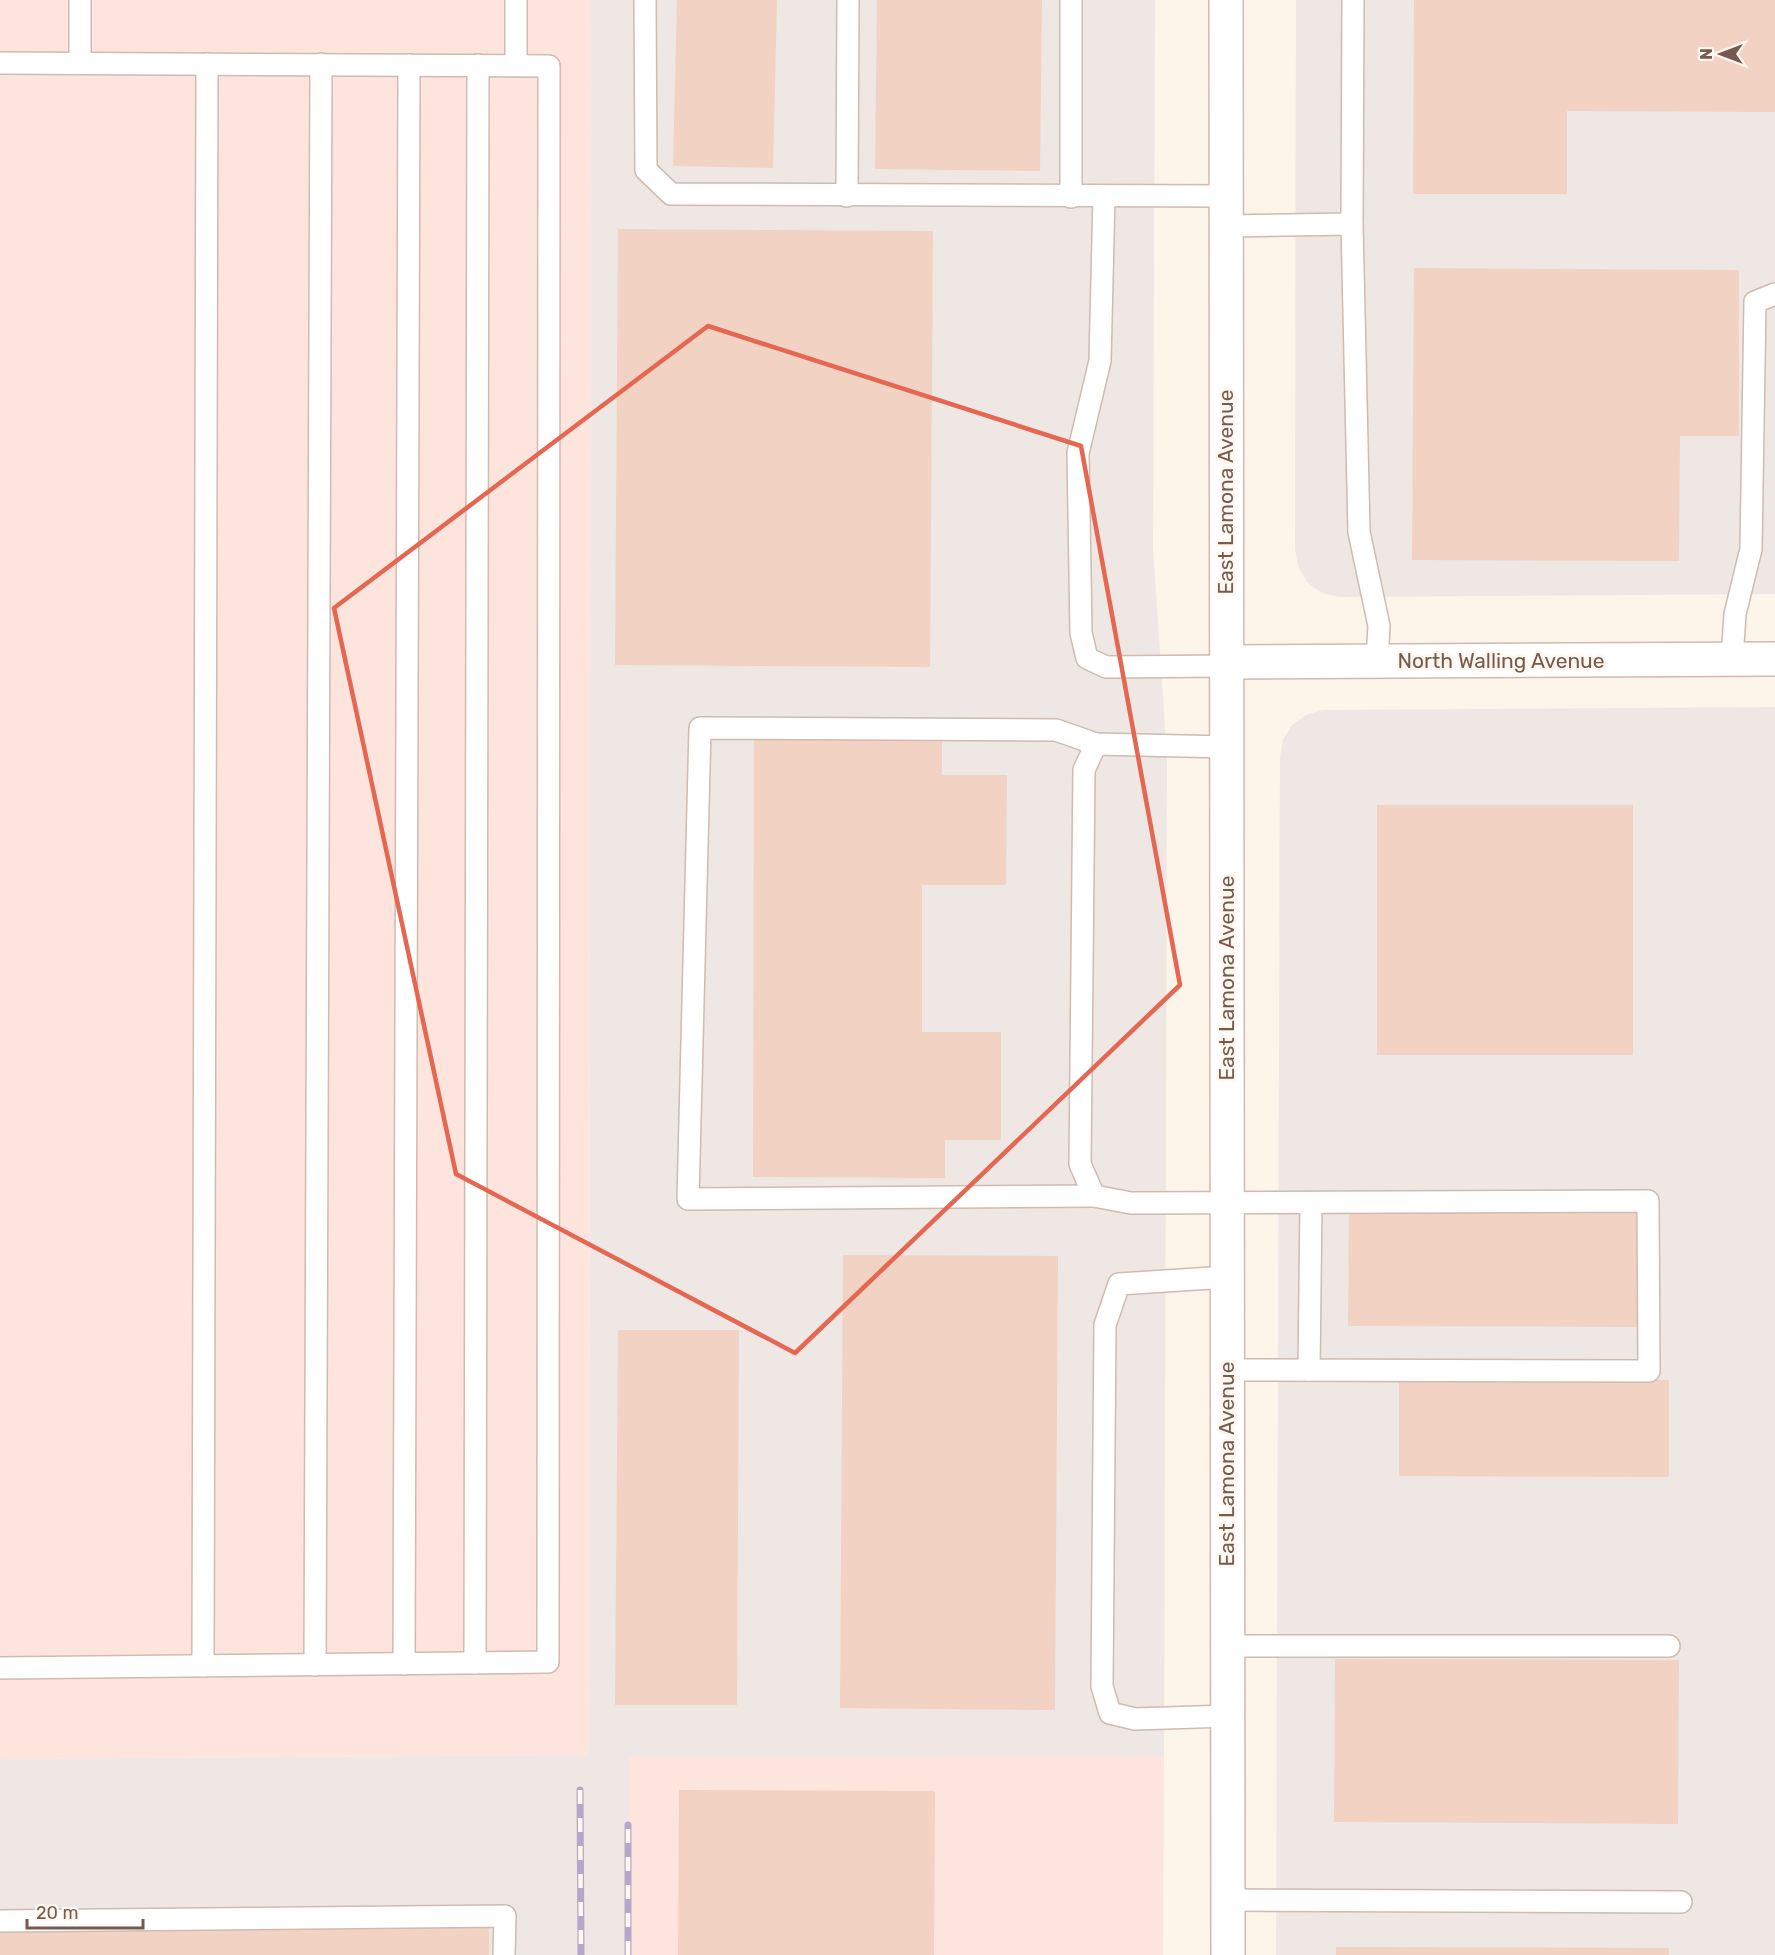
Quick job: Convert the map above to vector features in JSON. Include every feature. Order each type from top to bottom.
[{"type":"street","name":"East Lamona Avenue","points":[[1226,0],[1228,1955]]},
{"type":"street","name":"North Walling Avenue","points":[[1227,664],[1775,659]]},
{"type":"lane","points":[[80,0],[80,63]]},
{"type":"lane","points":[[516,0],[516,65]]},
{"type":"lane","points":[[645,0],[646,170],[671,194],[1104,196],[1352,224]]},
{"type":"lane","points":[[847,195],[848,0]]},
{"type":"lane","points":[[1071,0],[1071,197]]},
{"type":"lane","points":[[1353,0],[1352,224],[1359,532],[1379,626],[1377,661]]},
{"type":"lane","points":[[0,63],[549,66],[548,1662],[0,1668]]},
{"type":"lane","points":[[203,1666],[207,64]]},
{"type":"lane","points":[[315,1665],[321,64]]},
{"type":"lane","points":[[404,1664],[409,65]]},
{"type":"lane","points":[[475,1663],[478,65]]},
{"type":"lane","points":[[1104,196],[1100,361],[1078,453],[1081,633],[1087,658],[1106,668],[1227,664]]},
{"type":"lane","points":[[1732,659],[1735,614],[1752,549],[1755,302],[1775,294]]},
{"type":"lane","points":[[1227,747],[1096,744],[1056,730],[700,728],[688,1199],[1094,1196],[1131,1203],[1648,1201],[1649,1371],[1227,1370]]},
{"type":"lane","points":[[1094,1196],[1080,1164],[1080,1021],[1084,770],[1096,744]]},
{"type":"lane","points":[[1309,1370],[1311,1203]]},
{"type":"lane","points":[[1227,1277],[1119,1284],[1105,1325],[1102,1686],[1110,1713],[1135,1719],[1228,1716]]},
{"type":"lane","points":[[1227,1646],[1669,1646]]},
{"type":"lane","points":[[1228,1900],[1681,1902]]},
{"type":"lane","points":[[0,1921],[505,1917],[504,1955]]},
{"type":"highlighted area","points":[[708,326],[1081,446],[1180,985],[795,1353],[456,1174],[334,608]]},
{"type":"shaded area","points":[[0,0],[591,0],[589,1755],[0,1759]]},
{"type":"shaded area","points":[[591,0],[1155,0],[1153,549],[1167,757],[1164,1757],[629,1756],[628,1955],[0,1955],[0,1759],[589,1755]]},
{"type":"shaded area","points":[[1296,0],[1775,0],[1775,594],[1339,597],[1322,593],[1307,582],[1298,566],[1295,549]]},
{"type":"shaded area","points":[[1775,707],[1775,1955],[1276,1955],[1280,757],[1283,740],[1292,725],[1306,715],[1323,710]]},
{"type":"shaded area","points":[[628,1755],[1164,1757],[1163,1955],[628,1955]]},
{"type":"building","points":[[677,0],[777,0],[773,168],[673,166]]},
{"type":"building","points":[[877,0],[1042,0],[1040,171],[875,169]]},
{"type":"building","points":[[1414,0],[1775,0],[1775,112],[1567,111],[1567,194],[1413,194]]},
{"type":"building","points":[[618,229],[933,231],[930,667],[615,665]]},
{"type":"building","points":[[1414,268],[1739,270],[1739,436],[1680,436],[1679,561],[1412,560]]},
{"type":"building","points":[[754,732],[942,733],[942,775],[1007,775],[1006,885],[922,885],[922,1032],[1001,1032],[1001,1140],[945,1140],[945,1178],[753,1177]]},
{"type":"building","points":[[1377,805],[1633,805],[1633,1055],[1377,1055]]},
{"type":"building","points":[[1349,1212],[1640,1213],[1640,1327],[1348,1326]]},
{"type":"building","points":[[843,1255],[1058,1256],[1055,1710],[840,1708]]},
{"type":"building","points":[[618,1330],[739,1330],[737,1705],[615,1705]]},
{"type":"building","points":[[1399,1379],[1669,1380],[1669,1477],[1399,1476]]},
{"type":"building","points":[[1335,1659],[1679,1660],[1678,1824],[1334,1822]]},
{"type":"building","points":[[679,1790],[935,1791],[934,1955],[678,1955]]},
{"type":"building","points":[[489,1928],[489,1955],[0,1955],[0,1929]]},
{"type":"building","points":[[1336,1947],[1669,1948],[1669,1955],[1336,1955]]},
{"type":"railway","points":[[580,1790],[581,1955]]},
{"type":"railway","points":[[628,1825],[628,1955]]}]
